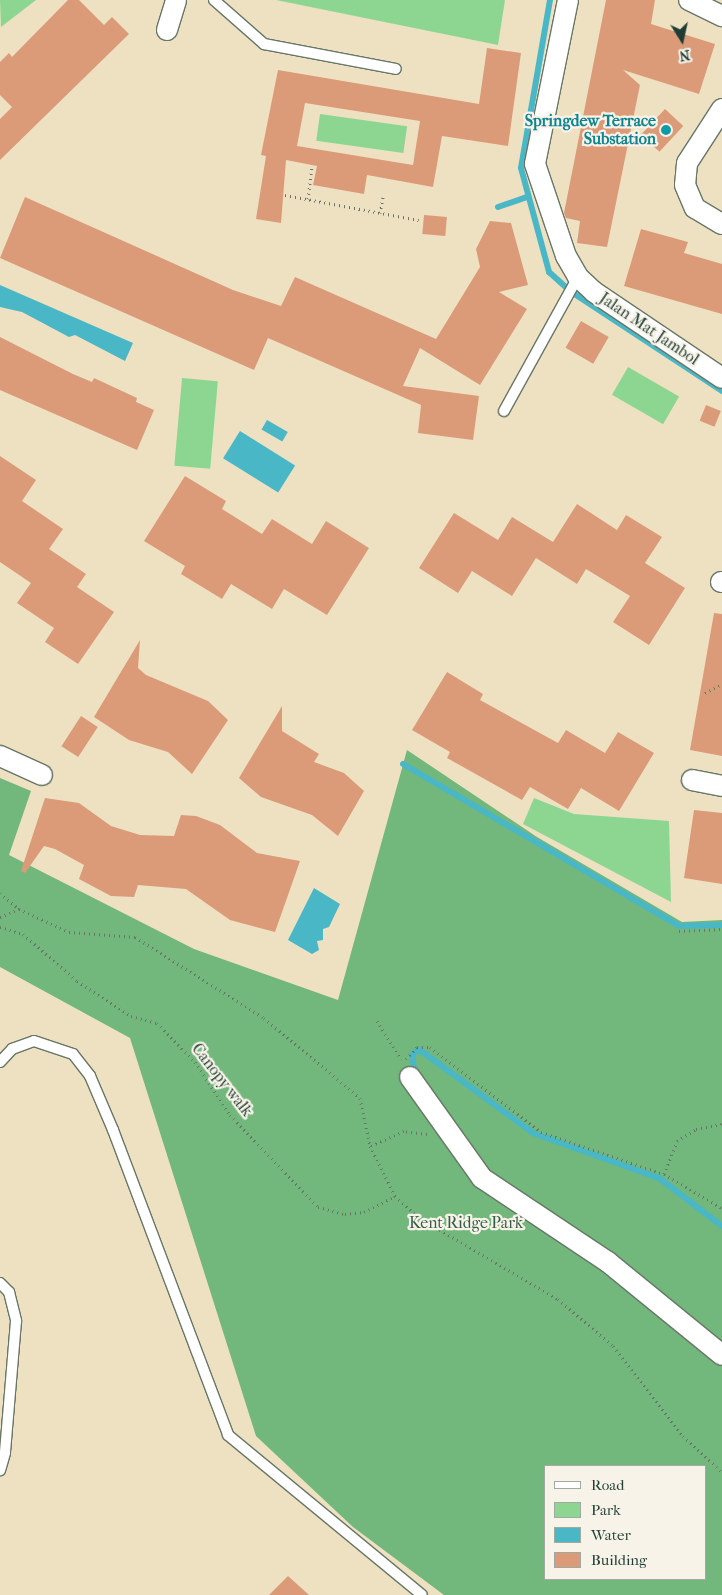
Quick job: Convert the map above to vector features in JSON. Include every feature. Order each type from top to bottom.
[{"type":"street","points":[[167,30],[176,0]]},
{"type":"street","points":[[568,0],[534,164],[578,278]]},
{"type":"street","points":[[689,0],[722,16]]},
{"type":"street","points":[[722,109],[687,163],[685,185],[695,208],[722,224]]},
{"type":"street","name":"Jalan Mat Jambol","points":[[578,278],[722,378]]},
{"type":"street","points":[[0,756],[42,775]]},
{"type":"street","points":[[692,780],[722,786]]},
{"type":"street","points":[[407,1068],[482,1178],[608,1262],[722,1355]]},
{"type":"lane","points":[[214,0],[264,44],[396,69]]},
{"type":"lane","points":[[504,410],[578,278]]},
{"type":"lane","points":[[0,1062],[12,1049],[34,1041],[73,1054],[90,1076],[113,1130],[228,1435],[422,1595]]},
{"type":"lane","points":[[0,1283],[9,1292],[16,1321],[6,1453],[0,1470]]},
{"type":"path","points":[[308,199],[312,168]]},
{"type":"path","points":[[285,195],[420,220]]},
{"type":"path","points":[[380,213],[383,197]]},
{"type":"path","points":[[705,693],[722,684]]},
{"type":"path","points":[[0,893],[19,909],[69,932],[135,937],[264,1018],[360,1098],[370,1146],[395,1196],[418,1217],[558,1300],[606,1340],[683,1436],[722,1472]]},
{"type":"path","points":[[0,918],[19,909]]},
{"type":"path","name":"Canopy walk","points":[[0,927],[23,934],[77,981],[131,1016],[156,1023],[195,1062],[230,1115],[318,1207],[345,1214],[364,1212],[395,1196]]},
{"type":"path","points":[[679,931],[722,929]]},
{"type":"path","points":[[377,1021],[407,1068]]},
{"type":"path","points":[[407,1068],[415,1048],[430,1047],[541,1132],[664,1174],[722,1208]]},
{"type":"path","points":[[664,1174],[677,1141],[696,1129],[722,1124]]},
{"type":"path","points":[[370,1146],[404,1131],[454,1138]]},
{"type":"green space","points":[[0,0],[36,0],[1,27]]},
{"type":"green space","points":[[276,0],[505,0],[498,45]]},
{"type":"green space","points":[[320,114],[407,126],[403,153],[316,141]]},
{"type":"green space","points":[[628,367],[679,396],[663,424],[612,395]]},
{"type":"green space","points":[[182,378],[218,381],[210,469],[174,466]]},
{"type":"green space","name":"Kent Ridge Park","points":[[407,750],[537,837],[682,922],[722,920],[722,1595],[444,1595],[353,1527],[256,1436],[130,1038],[0,967],[0,778],[31,791],[9,855],[194,949],[338,1000]]},
{"type":"green space","points":[[534,798],[574,814],[669,821],[671,902],[523,824]]},
{"type":"water","points":[[0,285],[133,343],[125,361],[75,335],[69,337],[22,312],[0,307]]},
{"type":"water","points":[[267,420],[288,432],[282,442],[262,430]]},
{"type":"water","points":[[240,431],[295,465],[278,493],[223,458]]},
{"type":"water","points":[[314,888],[340,904],[329,927],[323,929],[323,940],[317,941],[319,950],[312,954],[288,940]]},
{"type":"building","points":[[68,0],[79,0],[104,25],[112,17],[129,34],[0,160],[0,119],[12,107],[0,95],[0,62],[9,53],[12,57]]},
{"type":"building","points":[[606,0],[655,0],[651,24],[715,44],[699,94],[623,70],[640,85],[607,247],[577,243],[580,221],[566,218],[564,213]]},
{"type":"building","points":[[487,48],[521,53],[508,146],[442,136],[433,187],[367,175],[364,194],[313,185],[317,166],[286,160],[281,223],[256,219],[266,156],[261,155],[278,70],[479,104]],"holes":[[[305,103],[420,121],[413,165],[297,146]]]},
{"type":"building","name":"Springdew Terrace Substation","points":[[665,109],[683,126],[659,152],[641,135]]},
{"type":"building","points":[[25,197],[233,290],[281,306],[295,277],[436,339],[480,267],[476,249],[490,221],[511,223],[528,285],[499,292],[527,309],[480,385],[420,348],[403,386],[479,396],[473,440],[418,433],[421,405],[268,338],[254,370],[0,258]]},
{"type":"building","points":[[424,215],[447,217],[445,236],[422,234]]},
{"type":"building","points":[[641,229],[688,242],[684,253],[722,264],[722,314],[624,286]]},
{"type":"building","points":[[581,321],[609,337],[593,364],[566,348]]},
{"type":"building","points":[[0,337],[73,374],[92,382],[94,378],[137,398],[136,402],[154,410],[137,450],[0,390]]},
{"type":"building","points":[[706,405],[721,411],[714,427],[700,421]]},
{"type":"building","points":[[0,456],[36,480],[22,501],[63,529],[49,549],[86,574],[77,587],[114,612],[78,664],[45,642],[54,628],[17,603],[31,583],[0,562]]},
{"type":"building","points":[[185,476],[226,501],[222,509],[262,534],[272,519],[312,544],[326,521],[369,548],[327,615],[284,589],[272,609],[231,584],[222,599],[181,574],[185,566],[144,541]]},
{"type":"building","points":[[577,504],[617,530],[626,515],[662,537],[645,563],[685,588],[649,645],[613,622],[630,596],[586,569],[577,584],[536,558],[512,596],[472,571],[458,593],[419,568],[454,513],[498,540],[512,517],[553,542]]},
{"type":"building","points":[[714,613],[722,614],[722,756],[690,750]]},
{"type":"building","points":[[140,640],[138,668],[146,675],[208,701],[228,720],[192,774],[168,752],[129,740],[94,717]]},
{"type":"building","points":[[447,672],[483,694],[480,700],[558,743],[566,730],[605,753],[618,732],[654,753],[619,811],[581,788],[568,809],[530,787],[522,800],[447,758],[450,752],[412,730]]},
{"type":"building","points":[[282,706],[282,731],[319,754],[314,762],[344,773],[364,791],[338,836],[312,815],[261,797],[239,778]]},
{"type":"building","points":[[81,716],[98,727],[78,757],[61,746]]},
{"type":"building","points":[[45,798],[79,803],[111,826],[140,835],[174,836],[181,815],[196,816],[220,825],[257,853],[300,861],[275,932],[230,920],[186,889],[138,885],[134,897],[111,896],[79,879],[84,865],[55,849],[44,846],[25,873],[21,871]]},
{"type":"building","points":[[694,810],[722,813],[722,884],[684,878]]},
{"type":"building","points":[[288,1576],[309,1595],[269,1595]]},
{"type":"waterway","points":[[550,0],[521,168],[549,272],[570,291],[722,391]]},
{"type":"waterway","points":[[498,207],[527,197]]},
{"type":"waterway","points":[[403,764],[679,926],[722,925]]},
{"type":"waterway","points":[[415,1074],[412,1054],[420,1050],[533,1133],[659,1178],[722,1226]]},
{"type":"place","name":"Springdew Terrace Substation","points":[[666,130]]}]
